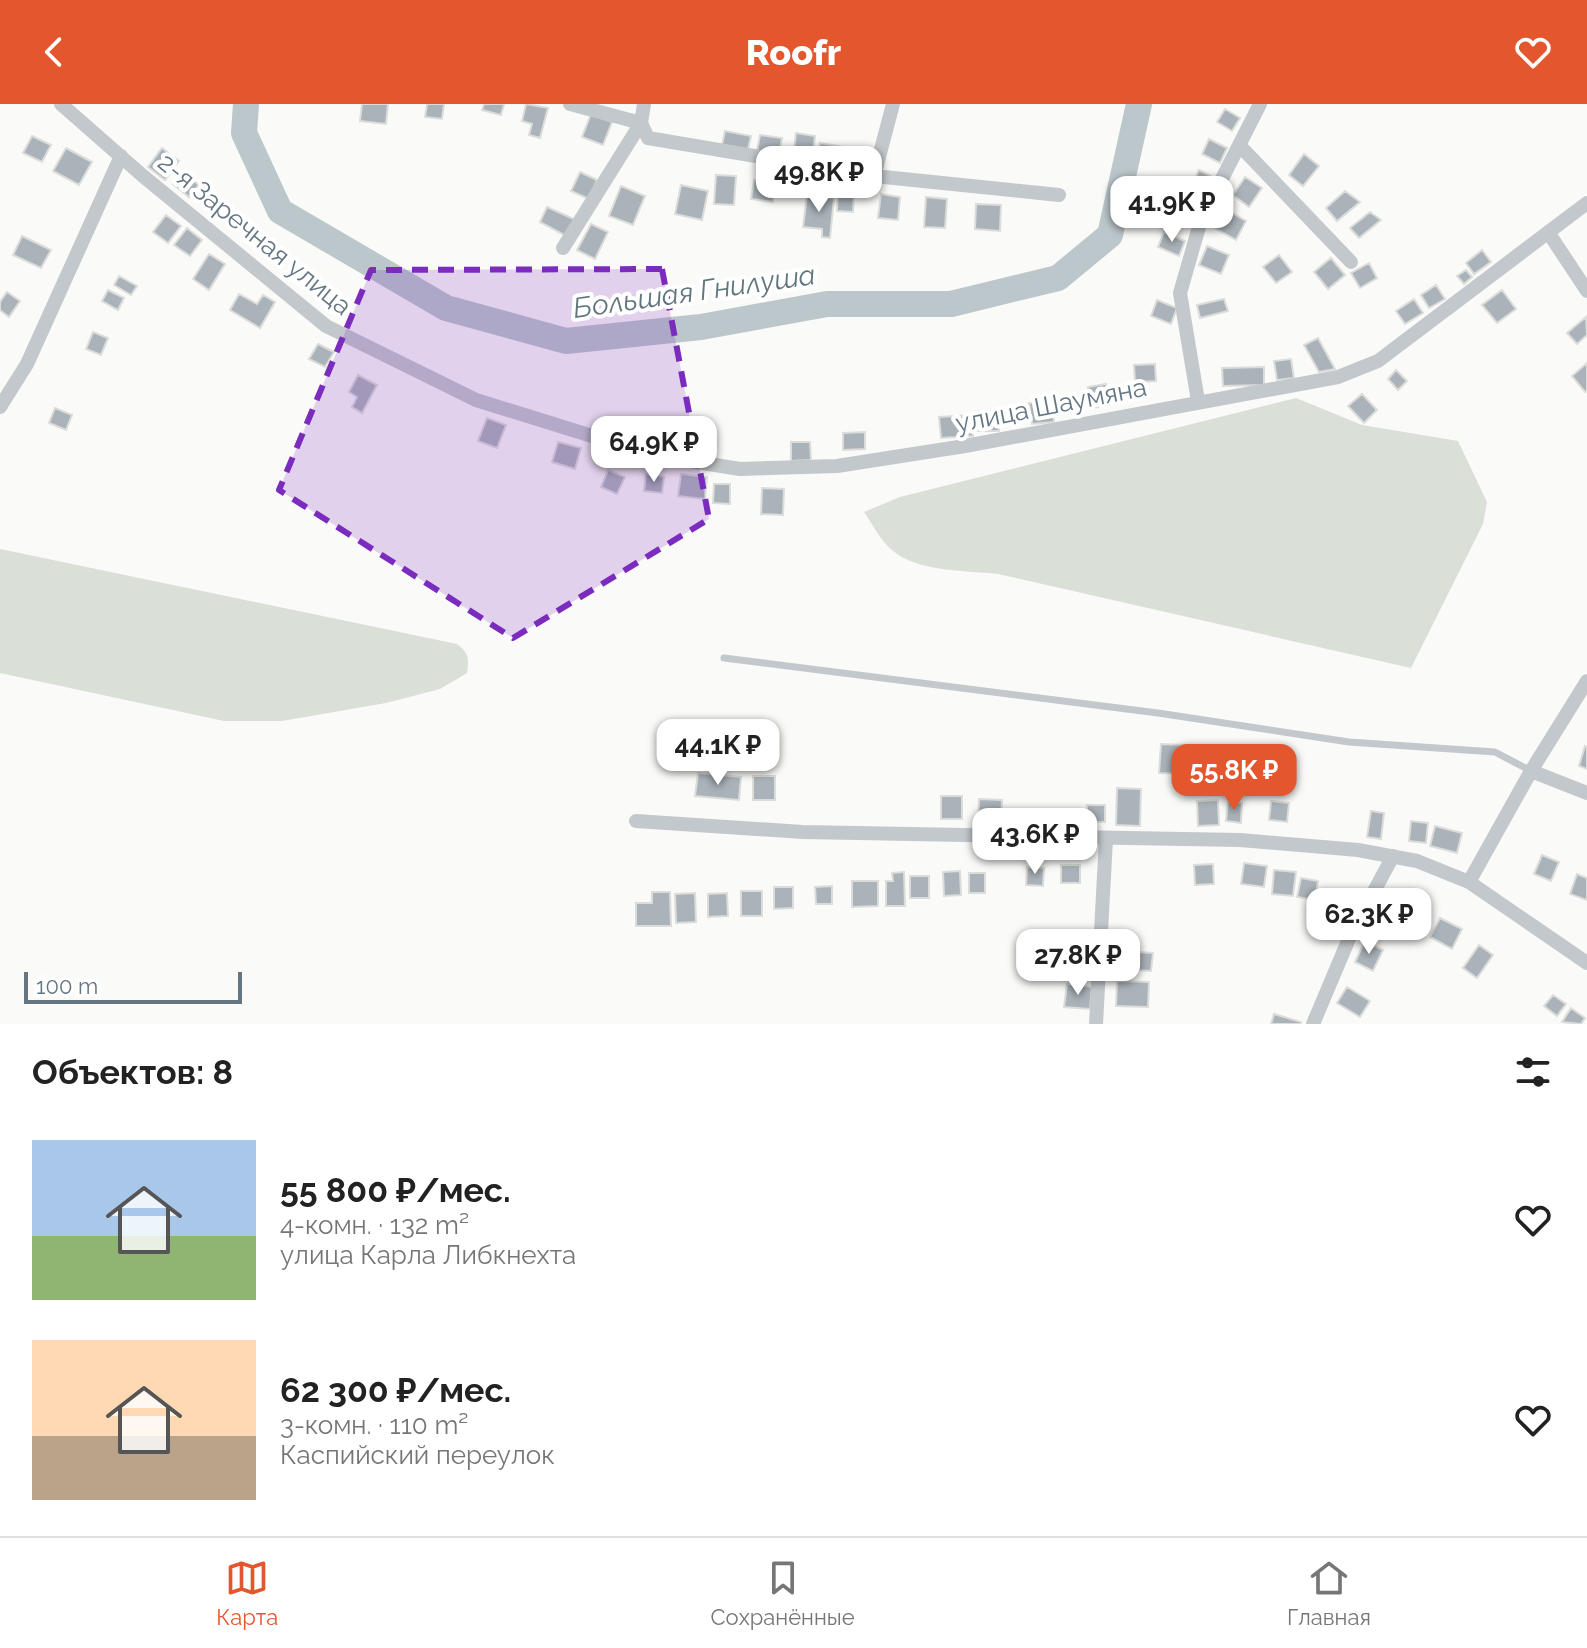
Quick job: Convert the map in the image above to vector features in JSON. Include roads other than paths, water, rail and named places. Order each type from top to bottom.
[{"type":"street","name":"2-я Заречная улица","points":[[61,104],[326,326],[476,400]]},
{"type":"street","points":[[570,104],[641,123]]},
{"type":"street","points":[[563,248],[641,123],[644,104]]},
{"type":"street","points":[[874,176],[893,104]]},
{"type":"street","points":[[1198,401],[1180,293],[1201,220],[1260,104]]},
{"type":"street","points":[[641,123],[648,138],[874,176],[1059,195]]},
{"type":"street","points":[[1240,146],[1351,262]]},
{"type":"street","points":[[0,407],[27,364],[121,156]]},
{"type":"street","name":"улица Шаумяна","points":[[476,400],[653,455],[740,469],[885,460],[1338,377],[1378,361],[1587,203]]},
{"type":"street","points":[[1548,232],[1587,291]]},
{"type":"street","points":[[1469,882],[1531,771],[1587,681]]},
{"type":"street","points":[[1531,771],[1587,793]]},
{"type":"street","points":[[636,821],[803,832],[1240,840],[1393,856],[1439,868],[1469,882],[1587,963]]},
{"type":"street","points":[[1096,1024],[1106,839]]},
{"type":"street","points":[[1313,1024],[1351,934],[1393,856]]},
{"type":"lane","points":[[724,658],[1158,713],[1349,742],[1495,752],[1531,771]]},
{"type":"waterway","name":"Большая Гнилуша","points":[[246,104],[244,133],[280,211],[446,308],[566,341],[701,327],[827,304],[951,304],[1058,278],[1110,235],[1139,104]]}]
